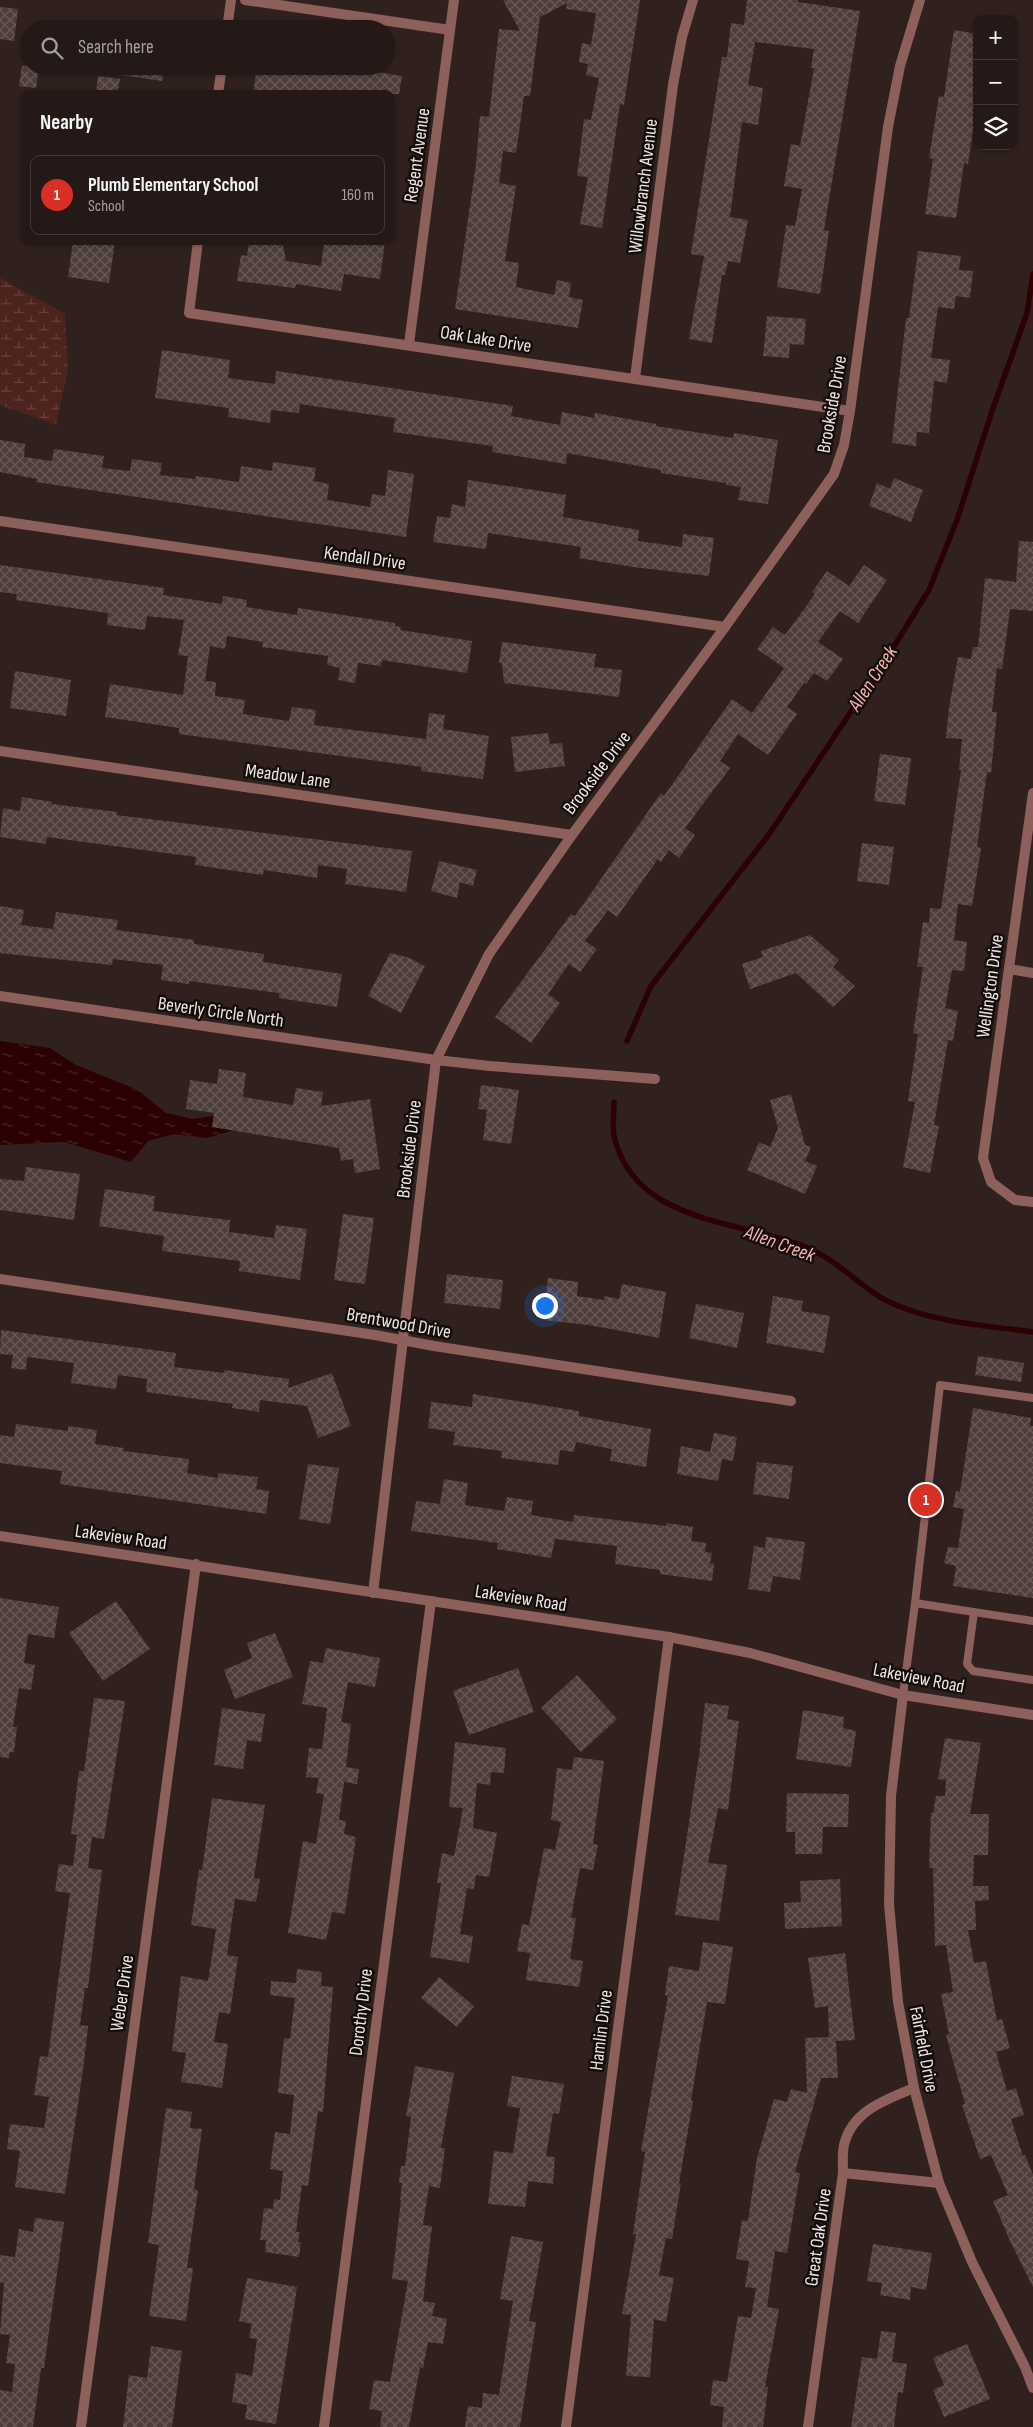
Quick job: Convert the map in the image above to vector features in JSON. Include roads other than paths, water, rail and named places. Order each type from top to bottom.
[{"type":"street","points":[[228,20],[231,0]]},
{"type":"street","points":[[245,0],[382,20]]},
{"type":"street","name":"Regent Avenue","points":[[409,344],[454,0]]},
{"type":"street","name":"Willowbranch Avenue","points":[[635,378],[673,85],[682,37],[693,0]]},
{"type":"street","name":"Brookside Drive","points":[[373,1593],[436,1060],[489,954],[572,835],[725,627],[834,474],[844,445],[850,411],[888,127],[900,66],[920,0]]},
{"type":"street","points":[[395,22],[450,30]]},
{"type":"street","points":[[219,90],[221,75]]},
{"type":"street","name":"Oak Lake Drive","points":[[198,245],[189,313],[409,344],[850,411]]},
{"type":"street","name":"Kendall Drive","points":[[0,520],[725,627]]},
{"type":"street","name":"Meadow Lane","points":[[0,751],[572,835]]},
{"type":"street","name":"Wellington Drive","points":[[1033,793],[983,1158],[991,1182],[1015,1200],[1033,1202]]},
{"type":"street","points":[[1010,969],[1033,973]]},
{"type":"street","name":"Beverly Circle North","points":[[0,996],[436,1060],[655,1080]]},
{"type":"street","name":"Brentwood Drive","points":[[0,1279],[791,1401]]},
{"type":"street","name":"Lakeview Road","points":[[0,1536],[196,1564],[373,1593],[669,1637],[750,1653],[903,1695],[1033,1715]]},
{"type":"street","name":"Weber Drive","points":[[81,2427],[196,1564]]},
{"type":"street","name":"Dorothy Drive","points":[[324,2427],[431,1601]]},
{"type":"street","name":"Hamlin Drive","points":[[566,2427],[669,1637]]},
{"type":"street","name":"Fairfield Drive","points":[[903,1695],[891,1796],[888,1904],[898,2002],[914,2088],[939,2183],[972,2262],[1025,2367],[1033,2388]]},
{"type":"street","name":"Great Oak Drive","points":[[808,2427],[843,2173],[844,2145],[858,2118],[878,2103],[914,2088]]},
{"type":"street","points":[[843,2173],[939,2183]]},
{"type":"lane","points":[[903,1695],[940,1386],[1033,1398]]},
{"type":"lane","points":[[915,1603],[1033,1620]]},
{"type":"lane","points":[[974,1612],[967,1664],[973,1671],[1033,1680]]},
{"type":"water","points":[[0,1041],[50,1048],[76,1065],[138,1090],[166,1113],[193,1119],[233,1113],[234,1130],[207,1138],[174,1134],[148,1141],[131,1162],[64,1142],[0,1145]]},
{"type":"waterway","name":"Allen Creek","points":[[627,1041],[651,986],[770,833],[888,656],[929,590],[957,520],[992,411],[1027,313],[1033,274]]},
{"type":"waterway","name":"Allen Creek","points":[[614,1102],[614,1136],[626,1165],[644,1187],[668,1203],[695,1215],[783,1239],[810,1249],[822,1255],[874,1293],[912,1311],[963,1323],[1033,1332]]},
{"type":"place","name":"Plumb Elementary School","points":[[926,1500]]}]
